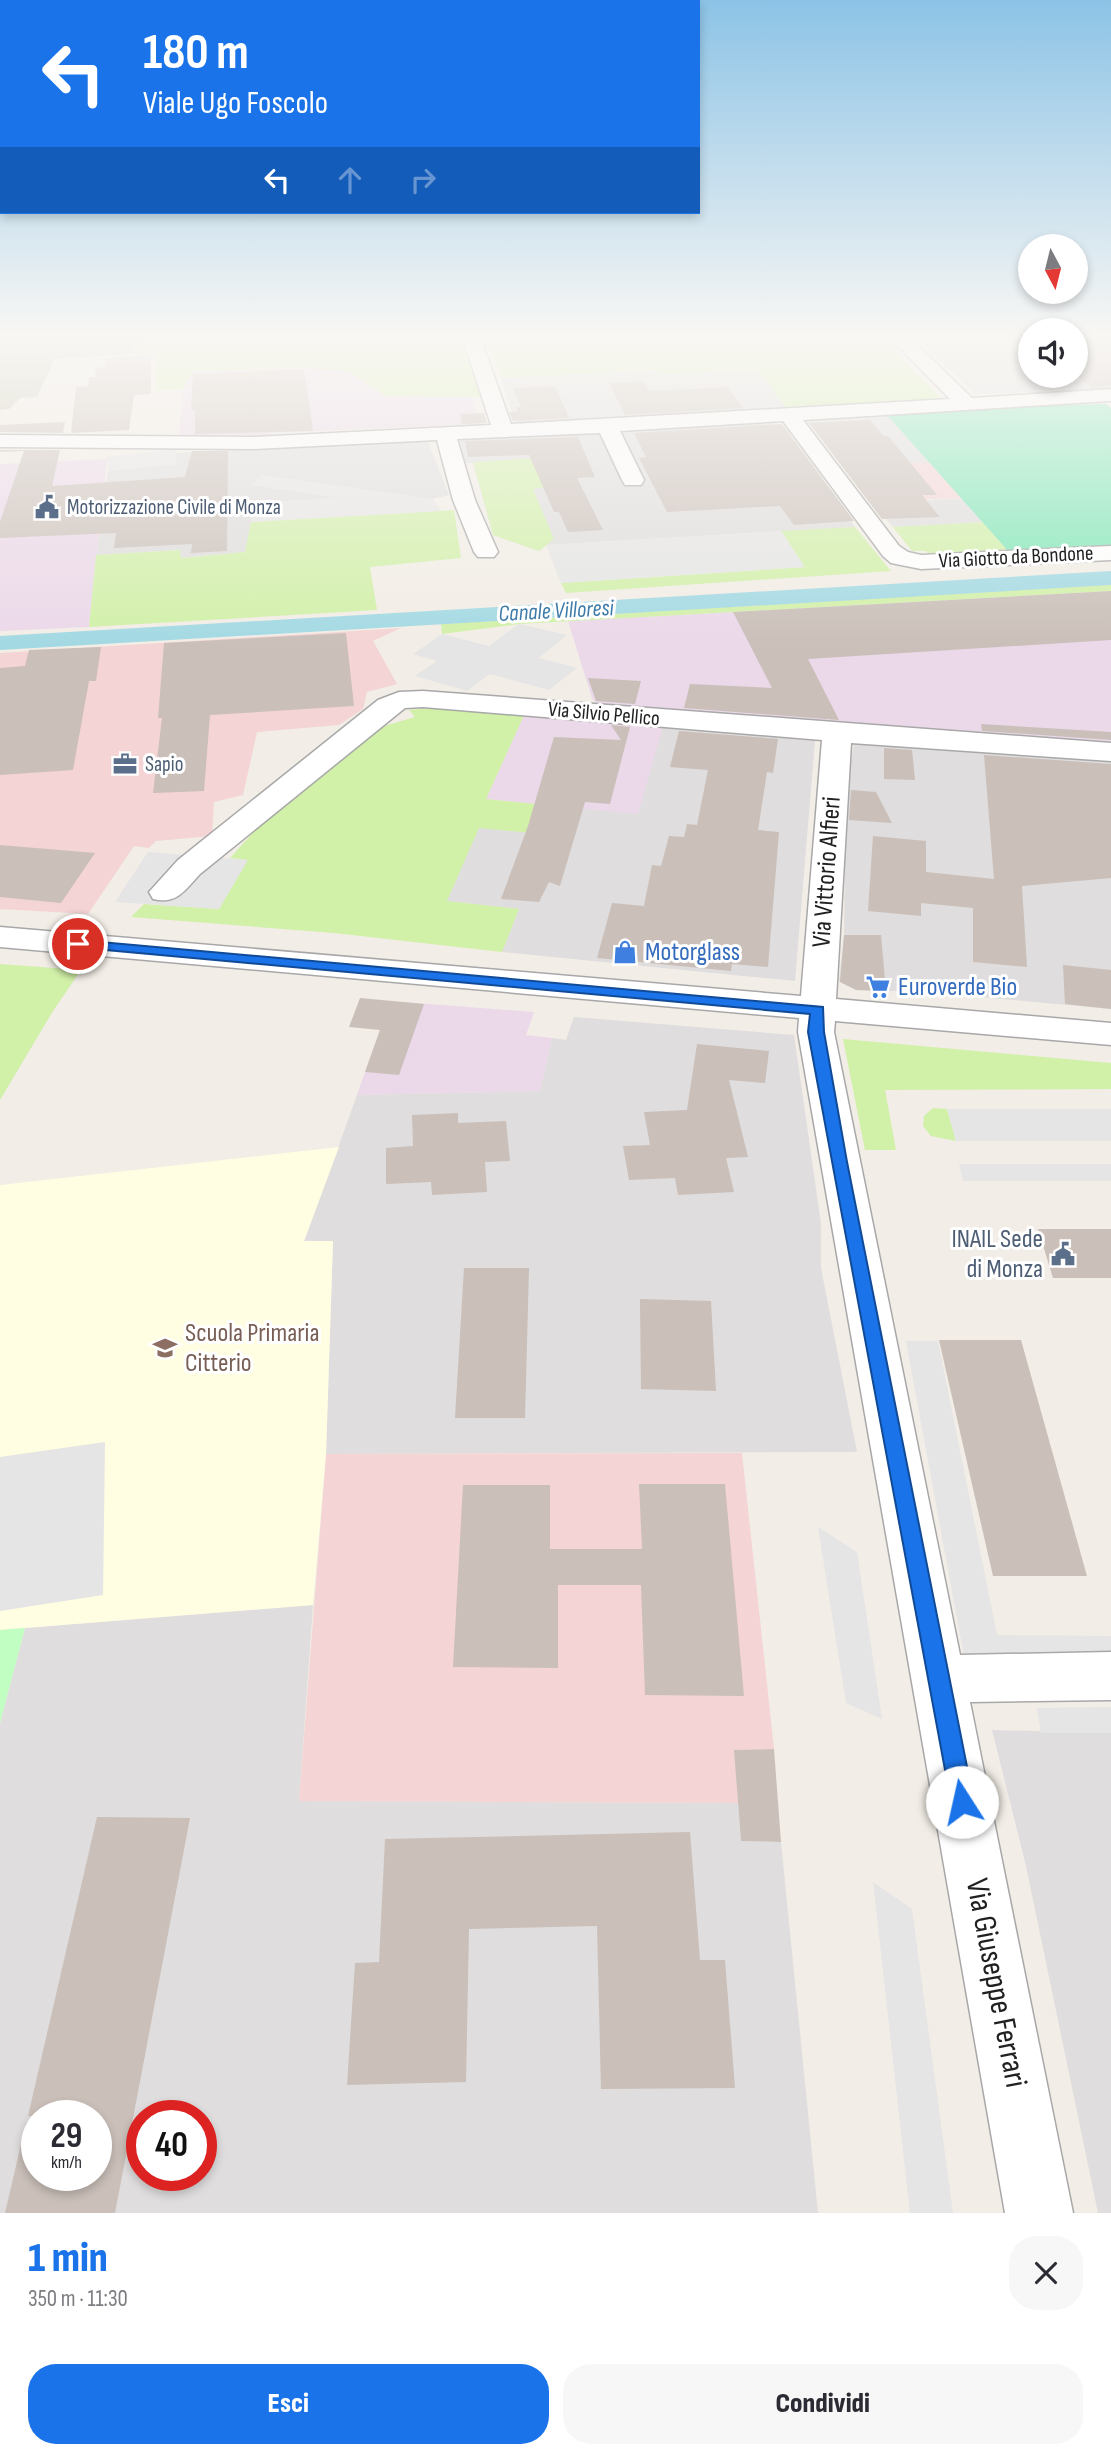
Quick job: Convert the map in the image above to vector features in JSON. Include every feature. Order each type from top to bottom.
[{"type":"street","points":[[0,441],[65,440],[166,444],[325,439]]},
{"type":"street","points":[[447,439],[464,500],[486,552]]},
{"type":"street","points":[[613,439],[633,480]]},
{"type":"street","name":"Via Giotto da Bondone","points":[[807,439],[891,551],[900,558],[921,562],[1111,552]]},
{"type":"street","points":[[0,457],[82,453],[166,444]]},
{"type":"street","name":"Via Silvio Pellico","points":[[165,892],[189,867],[388,706],[399,700],[423,699],[837,733],[1111,752]]},
{"type":"street","name":"Via Vittorio Alfieri","points":[[818,1010],[837,733]]},
{"type":"street","points":[[0,937],[1111,1034]]},
{"type":"street","name":"Via Giuseppe Ferrari","points":[[818,1010],[816,1032],[839,1162],[1039,2213]]},
{"type":"street","points":[[939,1679],[1111,1676]]},
{"type":"shaded area","points":[[427,439],[449,495],[433,499],[343,498],[250,503],[251,522],[246,552],[180,558],[179,550],[96,555],[108,471],[176,464],[175,453]]},
{"type":"shaded area","points":[[457,439],[602,439],[625,481],[646,481],[623,439],[789,439],[855,527],[546,545],[539,551],[493,535],[473,463],[464,463]]},
{"type":"shaded area","points":[[823,439],[909,439],[929,462],[911,463]]},
{"type":"shaded area","points":[[175,449],[177,464],[108,471],[106,457]]},
{"type":"shaded area","points":[[107,459],[89,627],[0,631],[0,464]]},
{"type":"shaded area","points":[[929,462],[962,498],[889,501],[911,463]]},
{"type":"shaded area","points":[[262,475],[433,499],[441,511],[251,522],[250,503],[338,498],[250,485]]},
{"type":"shaded area","points":[[962,498],[983,522],[893,527],[873,504]]},
{"type":"shaded area","points":[[781,531],[805,567],[561,583],[546,545]]},
{"type":"shaded area","points":[[1111,591],[1111,743],[599,707],[592,698],[568,621]]},
{"type":"shaded area","points":[[519,624],[567,635],[539,658],[577,668],[549,690],[490,674],[467,691],[415,676],[437,661],[413,654],[442,634],[489,646]]},
{"type":"shaded area","name":"Sapio","points":[[401,628],[373,641],[397,684],[367,692],[363,709],[339,725],[257,732],[243,795],[214,802],[212,836],[156,841],[149,848],[134,846],[88,914],[0,909],[0,653]]},
{"type":"shaded area","points":[[525,713],[663,726],[638,814],[486,799]]},
{"type":"shaded area","points":[[663,726],[815,741],[795,981],[502,952],[519,909],[446,901],[479,827],[564,836],[575,808]]},
{"type":"shaded area","points":[[854,743],[1111,761],[1111,1009],[926,992],[856,990],[839,981],[844,935],[846,790]]},
{"type":"shaded area","points":[[148,852],[248,860],[219,909],[115,902]]},
{"type":"shaded area","points":[[390,1001],[534,1012],[526,1035],[552,1038],[540,1091],[357,1095]]},
{"type":"shaded area","points":[[574,1017],[794,1035],[821,1224],[821,1268],[857,1452],[326,1454],[333,1241],[304,1242],[357,1095],[540,1091],[552,1038],[566,1040]]},
{"type":"shaded area","points":[[947,1109],[1111,1109],[1111,1141],[956,1141]]},
{"type":"shaded area","name":"Scuola Primaria Citterio","points":[[339,1147],[304,1241],[333,1241],[326,1454],[313,1605],[0,1630],[0,1185]]},
{"type":"shaded area","points":[[959,1164],[1111,1164],[1111,1181],[963,1181]]},
{"type":"shaded area","points":[[906,1341],[938,1341],[997,1635],[1111,1636],[1111,1664],[965,1662]]},
{"type":"shaded area","points":[[105,1442],[103,1595],[0,1611],[0,1457]]},
{"type":"shaded area","points":[[742,1453],[774,1749],[735,1750],[738,1803],[299,1801],[326,1454]]},
{"type":"shaded area","points":[[818,1527],[857,1552],[882,1719],[846,1703]]},
{"type":"shaded area","points":[[313,1605],[299,1801],[738,1803],[741,1841],[781,1842],[818,2213],[0,2213],[0,1723],[25,1628]]},
{"type":"shaded area","points":[[1111,1707],[1111,1733],[1041,1733],[1037,1708]]},
{"type":"shaded area","points":[[992,1730],[1111,1733],[1111,2213],[1098,2213],[1026,1866]]},
{"type":"shaded area","points":[[873,1882],[912,1909],[953,2213],[910,2213]]},
{"type":"green space","points":[[909,439],[1111,439],[1111,547],[1010,553]]},
{"type":"green space","points":[[538,458],[552,486],[533,489],[554,539],[539,551],[493,535],[473,462]]},
{"type":"green space","points":[[454,510],[461,558],[370,567],[377,610],[89,627],[96,555],[180,550],[181,558],[245,552],[251,522]]},
{"type":"green space","points":[[983,522],[1010,553],[929,555],[926,551],[912,551],[893,527]]},
{"type":"green space","points":[[855,527],[891,571],[566,593],[561,583],[804,567],[781,531]]},
{"type":"green space","points":[[1111,584],[1111,591],[519,624],[442,634],[441,624]]},
{"type":"green space","points":[[453,706],[525,713],[486,799],[575,808],[565,836],[479,828],[447,901],[519,909],[502,952],[334,933],[131,917],[144,904],[219,909],[247,860],[230,858],[279,804],[364,732],[415,717],[409,710]]},
{"type":"green space","points":[[0,964],[81,970],[0,1100]]},
{"type":"green space","points":[[843,1039],[1111,1063],[1111,1089],[885,1090],[896,1150],[865,1150]]},
{"type":"green space","points":[[933,1108],[947,1109],[956,1141],[931,1136],[923,1126],[924,1116]]},
{"type":"green space","points":[[25,1628],[0,1723],[0,1630]]},
{"type":"building","points":[[579,439],[595,477],[577,478],[603,530],[568,532],[559,512],[554,512],[529,455],[468,457],[465,441]]},
{"type":"building","points":[[637,439],[793,439],[854,521],[794,525],[780,506],[667,512],[639,458],[646,457]]},
{"type":"building","points":[[821,439],[891,439],[937,495],[922,495],[940,517],[882,519]]},
{"type":"building","points":[[0,450],[60,450],[52,486],[185,477],[192,451],[228,451],[227,551],[191,553],[192,544],[114,548],[116,533],[0,538],[0,522],[24,451]]},
{"type":"building","points":[[1111,591],[1111,640],[808,659],[839,720],[684,708],[690,684],[772,688],[733,612]]},
{"type":"building","points":[[346,633],[354,706],[210,715],[204,791],[153,793],[162,718],[158,718],[164,643]]},
{"type":"building","points":[[101,647],[96,681],[89,681],[73,770],[0,775],[0,668],[25,666],[29,650]]},
{"type":"building","points":[[588,678],[641,681],[635,704],[596,701]]},
{"type":"building","points":[[981,724],[1111,732],[1111,740],[982,731]]},
{"type":"building","points":[[611,725],[630,727],[610,804],[585,802],[560,886],[549,882],[539,902],[501,899],[528,826],[554,737],[621,740]]},
{"type":"building","points":[[679,731],[778,739],[773,773],[767,772],[758,830],[779,832],[768,967],[732,964],[731,971],[597,958],[612,903],[644,906],[652,865],[661,866],[669,836],[684,837],[687,824],[697,825],[708,770],[670,767]]},
{"type":"building","points":[[884,748],[912,750],[915,780],[884,779]]},
{"type":"building","points":[[984,755],[1111,764],[1111,878],[1022,886],[1027,967],[973,962],[973,908],[921,903],[921,916],[868,911],[873,836],[926,841],[926,872],[994,879]]},
{"type":"building","points":[[851,790],[876,792],[892,823],[849,820]]},
{"type":"building","points":[[0,845],[95,853],[61,903],[0,897]]},
{"type":"building","points":[[844,935],[881,935],[886,991],[856,990],[840,982]]},
{"type":"building","points":[[1063,965],[1111,970],[1111,1009],[1065,1004]]},
{"type":"building","points":[[360,998],[424,1004],[399,1075],[365,1072],[380,1030],[349,1027]]},
{"type":"building","points":[[697,1044],[769,1051],[765,1083],[729,1080],[748,1157],[726,1158],[734,1192],[678,1195],[675,1178],[629,1180],[623,1146],[650,1145],[644,1112],[687,1110]]},
{"type":"building","points":[[458,1113],[458,1123],[506,1121],[510,1161],[485,1162],[487,1192],[432,1195],[431,1182],[386,1184],[386,1148],[413,1146],[412,1115]]},
{"type":"building","name":"INAIL Sede di Monza","points":[[1038,1229],[1111,1229],[1111,1278],[1053,1278]]},
{"type":"building","points":[[464,1268],[529,1268],[525,1418],[455,1418]]},
{"type":"building","points":[[640,1299],[711,1301],[716,1391],[641,1389]]},
{"type":"building","points":[[939,1340],[1021,1340],[1087,1576],[993,1576]]},
{"type":"building","points":[[639,1484],[725,1484],[744,1696],[645,1695],[641,1585],[558,1585],[558,1668],[453,1667],[463,1485],[550,1485],[550,1549],[642,1549]]},
{"type":"building","points":[[774,1749],[781,1842],[741,1841],[734,1750]]},
{"type":"building","points":[[97,1817],[190,1818],[136,2100],[126,2100],[126,2155],[115,2213],[5,2213],[21,2144],[21,2191],[112,2191],[112,2100],[32,2100]]},
{"type":"building","points":[[690,1832],[700,1960],[725,1960],[735,2088],[601,2089],[597,1926],[469,1929],[466,2082],[347,2085],[355,1963],[379,1962],[385,1839]]},
{"type":"waterway","name":"Canale Villoresi","points":[[0,643],[1111,578]]},
{"type":"place","name":"Motorizzazione Civile di Monza","points":[[47,507]]},
{"type":"place","name":"Sapio","points":[[125,764]]},
{"type":"place","name":"Motorglass","points":[[625,952]]},
{"type":"place","name":"Euroverde Bio","points":[[878,987]]},
{"type":"place","name":"INAIL Sede di Monza","points":[[1063,1254]]},
{"type":"place","name":"Scuola Primaria Citterio","points":[[165,1348]]},
{"type":"route","points":[[78,944],[818,1010],[816,1032],[839,1162],[962,1802]]}]
